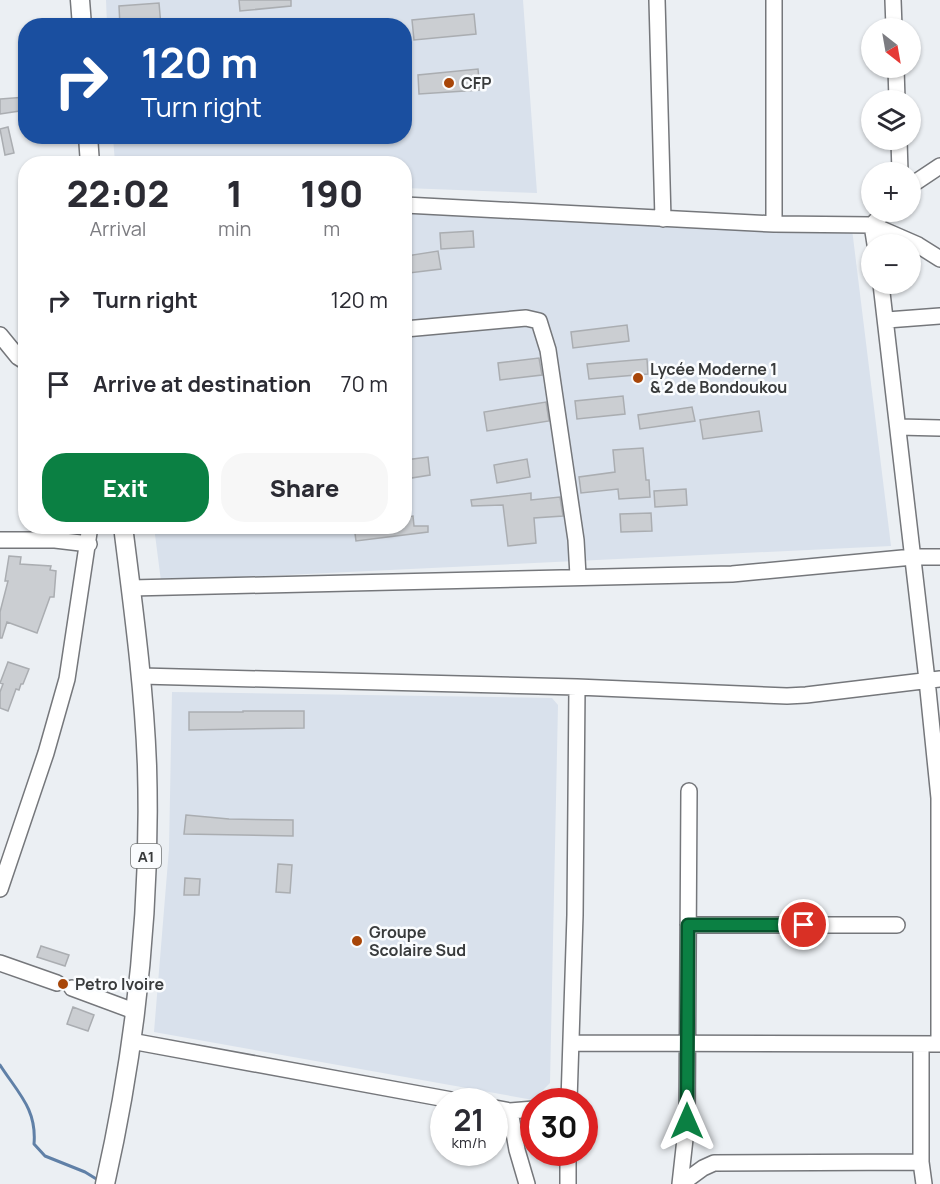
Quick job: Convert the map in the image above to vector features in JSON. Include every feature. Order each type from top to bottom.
[{"type":"main road","points":[[80,0],[81,18]]},
{"type":"main road","name":"A1","points":[[105,1184],[116,1137],[131,1041],[144,918],[147,842],[147,766],[141,676],[124,534]]},
{"type":"street","points":[[657,0],[663,219]]},
{"type":"street","points":[[774,0],[774,224]]},
{"type":"street","points":[[893,0],[894,18]]},
{"type":"street","points":[[921,179],[940,166]]},
{"type":"street","points":[[412,205],[774,224],[872,225],[918,245],[940,259]]},
{"type":"street","points":[[872,225],[875,222]]},
{"type":"street","points":[[872,225],[873,234]]},
{"type":"street","points":[[571,1043],[940,1044],[939,798],[934,680],[913,557],[883,294]]},
{"type":"street","points":[[887,320],[940,316]]},
{"type":"street","points":[[412,328],[526,318],[539,321],[548,350],[576,540],[578,576]]},
{"type":"street","points":[[0,335],[18,357]]},
{"type":"street","points":[[898,427],[940,428]]},
{"type":"street","points":[[0,889],[5,855],[46,753],[68,679],[90,534]]},
{"type":"street","points":[[0,540],[55,540],[89,544]]},
{"type":"street","points":[[131,588],[732,574],[913,557],[940,557]]},
{"type":"street","points":[[141,676],[797,695],[934,680]]},
{"type":"street","points":[[569,1088],[575,915],[577,687]]},
{"type":"street","points":[[680,1184],[687,1121],[689,791]]},
{"type":"street","points":[[688,925],[897,926]]},
{"type":"street","points":[[0,963],[134,1011]]},
{"type":"street","points":[[131,1041],[430,1096]]},
{"type":"street","points":[[921,1044],[921,1161],[924,1184]]},
{"type":"street","points":[[508,1124],[526,1184]]},
{"type":"street","points":[[680,1184],[714,1163],[921,1161]]},
{"type":"street","points":[[568,1166],[568,1184]]},
{"type":"shaded area","points":[[106,0],[523,0],[537,193],[412,188],[412,156],[114,156],[114,144],[412,144],[412,18],[107,18]]},
{"type":"shaded area","name":"Lycée Moderne 1 & 2 de Bondoukou","points":[[412,211],[852,229],[891,546],[161,581],[155,534],[412,534]]},
{"type":"shaded area","name":"Groupe Scolaire Sud","points":[[172,692],[552,698],[558,705],[550,1083],[545,1088],[520,1088],[520,1098],[508,1096],[508,1088],[466,1088],[154,1032],[169,849]]},
{"type":"building","points":[[239,0],[291,0],[291,6],[240,11]]},
{"type":"building","points":[[159,3],[160,18],[120,18],[119,6]]},
{"type":"building","points":[[474,14],[476,34],[414,40],[412,20]]},
{"type":"building","name":"CFP","points":[[478,69],[480,90],[419,94],[418,75]]},
{"type":"building","points":[[18,98],[18,111],[0,114],[0,99]]},
{"type":"building","points":[[8,127],[14,153],[5,155],[0,129]]},
{"type":"building","points":[[473,231],[474,247],[441,249],[440,233]]},
{"type":"building","points":[[438,251],[441,269],[412,273],[412,255]]},
{"type":"building","points":[[627,325],[629,341],[573,348],[571,332]]},
{"type":"building","points":[[539,358],[542,375],[500,380],[498,363]]},
{"type":"building","points":[[647,359],[648,374],[589,379],[587,364]]},
{"type":"building","points":[[623,396],[625,414],[577,419],[575,401]]},
{"type":"building","points":[[546,402],[549,421],[487,431],[484,412]]},
{"type":"building","points":[[692,407],[695,421],[640,429],[638,415]]},
{"type":"building","points":[[759,411],[762,431],[703,439],[700,420]]},
{"type":"building","points":[[643,448],[650,497],[619,499],[618,489],[581,493],[579,477],[615,472],[613,450]]},
{"type":"building","points":[[428,457],[430,475],[412,478],[412,459]]},
{"type":"building","points":[[527,459],[530,477],[497,483],[494,465]]},
{"type":"building","points":[[686,489],[687,505],[655,507],[654,491]]},
{"type":"building","points":[[531,493],[531,500],[560,497],[563,516],[534,518],[536,543],[508,546],[503,505],[472,506],[471,500]]},
{"type":"building","points":[[651,513],[652,531],[621,532],[620,514]]},
{"type":"building","points":[[412,516],[414,526],[428,526],[428,532],[412,534]]},
{"type":"building","points":[[355,534],[412,534],[356,541]]},
{"type":"building","points":[[9,556],[21,557],[20,564],[51,566],[50,570],[56,571],[54,597],[50,597],[37,633],[7,622],[2,638],[0,638],[0,612],[8,581],[5,581]]},
{"type":"building","points":[[8,662],[29,669],[23,684],[19,690],[16,689],[8,711],[0,708],[0,692],[3,684],[0,683]]},
{"type":"building","points":[[304,711],[304,728],[189,730],[189,712]]},
{"type":"building","points":[[186,815],[229,819],[293,820],[293,836],[184,834]]},
{"type":"building","points":[[278,864],[292,865],[290,893],[276,892]]},
{"type":"building","points":[[185,878],[200,879],[199,895],[184,895]]},
{"type":"building","points":[[41,946],[69,955],[65,966],[37,957]]},
{"type":"building","points":[[73,1007],[94,1015],[88,1031],[67,1024]]},
{"type":"waterway","points":[[0,1065],[29,1111],[34,1144],[45,1156],[85,1172],[98,1180]]},
{"type":"place","name":"CFP","points":[[449,83]]},
{"type":"place","name":"Lycée Moderne 1 & 2 de Bondoukou","points":[[638,378]]},
{"type":"place","name":"Groupe Scolaire Sud","points":[[357,941]]},
{"type":"place","name":"Petro Ivoire","points":[[63,984]]},
{"type":"route","points":[[687,1121],[688,925],[804,925]]}]
